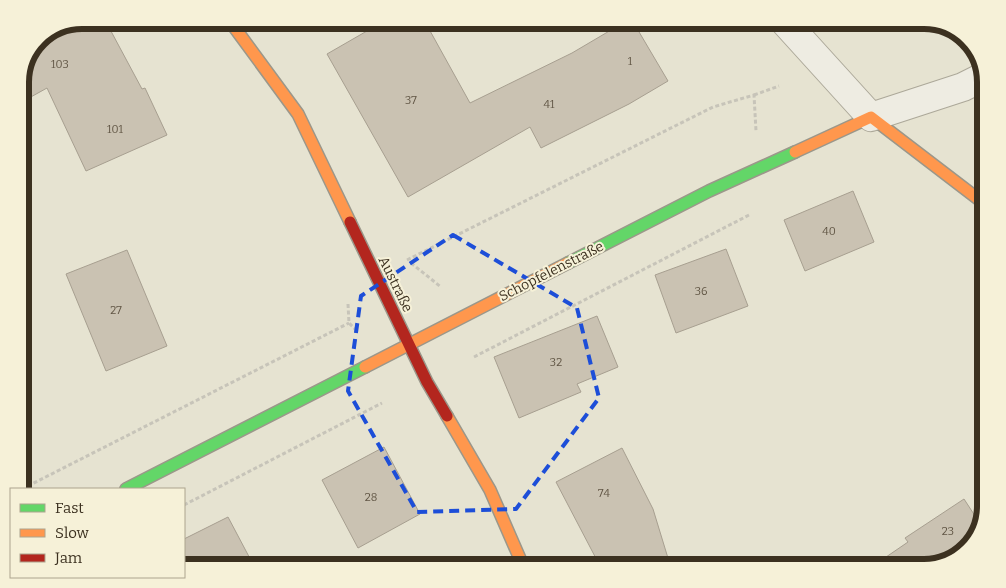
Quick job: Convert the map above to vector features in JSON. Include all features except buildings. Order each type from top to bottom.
[{"type":"street","name":"Austraße","points":[[236,29],[298,114],[427,382],[490,490],[520,559]]},
{"type":"street","points":[[791,29],[871,117],[977,199]]},
{"type":"street","name":"Schopfelenstraße","points":[[128,488],[710,191],[871,117],[963,87],[977,80]]},
{"type":"path","points":[[408,260],[712,107],[779,86]]},
{"type":"path","points":[[754,95],[756,134]]},
{"type":"path","points":[[474,357],[756,212]]},
{"type":"path","points":[[400,256],[408,260],[446,291]]},
{"type":"path","points":[[29,485],[350,323],[347,297]]},
{"type":"path","points":[[185,503],[382,404]]},
{"type":"highlighted area","points":[[453,235],[577,308],[599,398],[516,509],[417,512],[348,391],[361,296]]},
{"type":"traffic: fast","points":[[568,263],[709,191],[795,152]]},
{"type":"traffic: fast","points":[[128,488],[365,367]]},
{"type":"traffic: slow","points":[[236,29],[298,114],[350,222]]},
{"type":"traffic: slow","points":[[795,152],[871,117],[977,198]]},
{"type":"traffic: slow","points":[[365,367],[568,263]]},
{"type":"traffic: slow","points":[[447,416],[490,490],[520,559]]},
{"type":"traffic: jam","points":[[350,222],[427,382],[447,416]]}]
